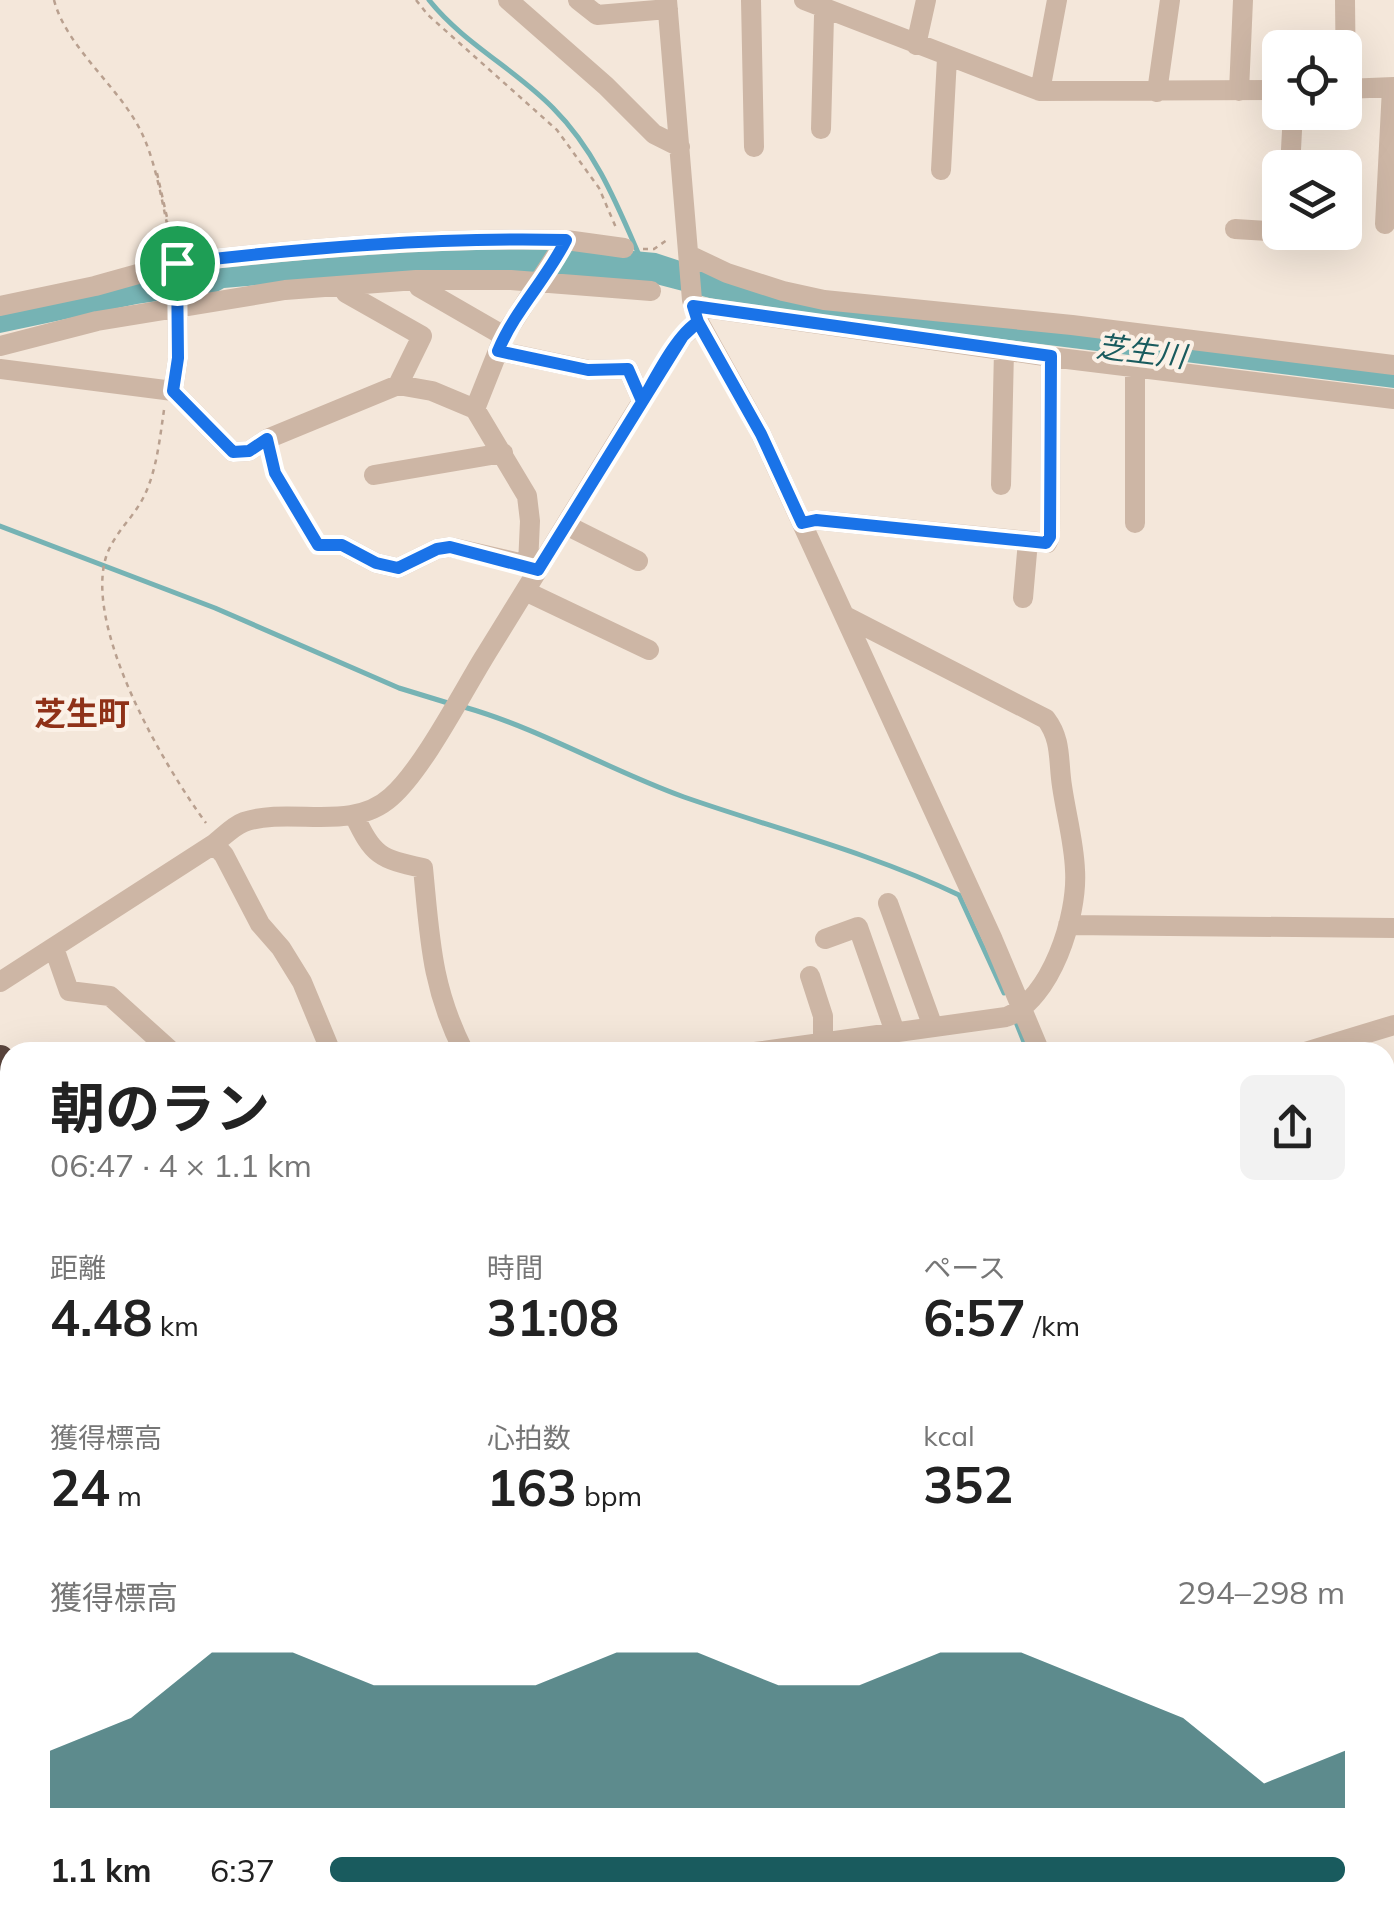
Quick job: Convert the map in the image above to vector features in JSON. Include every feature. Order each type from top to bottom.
[{"type":"street","points":[[508,0],[654,134],[680,147]]},
{"type":"street","points":[[578,0],[597,15],[668,5],[691,318],[761,434],[845,616],[1015,1014],[1033,1042]]},
{"type":"street","points":[[751,0],[754,147]]},
{"type":"street","points":[[804,0],[1040,91],[1262,90]]},
{"type":"street","points":[[916,46],[926,0]]},
{"type":"street","points":[[1040,91],[1057,0]]},
{"type":"street","points":[[1158,92],[1170,0]]},
{"type":"street","points":[[1238,91],[1243,0]]},
{"type":"street","points":[[1345,0],[1345,30]]},
{"type":"street","points":[[820,129],[827,9]]},
{"type":"street","points":[[941,170],[948,58]]},
{"type":"street","points":[[1362,88],[1393,87],[1385,224]]},
{"type":"street","points":[[1235,230],[1262,231]]},
{"type":"street","points":[[0,306],[177,266],[319,246],[470,240],[634,248]]},
{"type":"street","points":[[475,409],[501,343],[565,242]]},
{"type":"street","points":[[689,250],[726,274],[824,300],[1072,325],[1394,365]]},
{"type":"street","points":[[173,391],[178,358],[177,266]]},
{"type":"street","points":[[416,280],[419,288],[501,343],[588,370],[628,369],[642,401]]},
{"type":"street","points":[[0,346],[97,321],[286,290],[416,280],[542,281],[650,292]]},
{"type":"street","points":[[342,286],[346,293],[422,336],[398,385]]},
{"type":"street","points":[[691,318],[1004,350],[1394,399]]},
{"type":"street","points":[[0,982],[217,842],[240,823],[354,815],[370,811],[396,791],[454,705],[525,591],[533,567],[566,525],[691,318]]},
{"type":"street","points":[[1002,485],[1004,350]]},
{"type":"street","points":[[802,523],[816,520],[1046,543],[1050,537],[1051,356]]},
{"type":"street","points":[[1135,523],[1136,368]]},
{"type":"street","points":[[0,369],[173,391],[233,452],[249,451],[267,439],[398,385],[432,390],[475,409],[503,452],[527,496],[533,567]]},
{"type":"street","points":[[374,476],[503,452]]},
{"type":"street","points":[[566,525],[638,560]]},
{"type":"street","points":[[1022,598],[1028,540]]},
{"type":"street","points":[[318,545],[342,545],[376,563],[398,568],[437,549],[450,547],[533,567]]},
{"type":"street","points":[[525,591],[648,650]]},
{"type":"street","points":[[841,1042],[1015,1014],[1045,982],[1068,925],[1076,870],[1055,731],[1046,719],[845,616]]},
{"type":"street","points":[[354,815],[369,846],[380,857],[423,868],[434,976],[445,1015],[459,1042]]},
{"type":"street","points":[[217,842],[260,924],[302,982],[327,1042]]},
{"type":"street","points":[[888,903],[933,1028]]},
{"type":"street","points":[[1068,925],[1394,928]]},
{"type":"street","points":[[825,939],[858,927],[895,1032]]},
{"type":"street","points":[[54,948],[69,991],[110,996],[161,1042]]},
{"type":"street","points":[[810,976],[823,1016],[820,1042]]},
{"type":"street","points":[[1337,1042],[1394,1024]]},
{"type":"path","points":[[54,0],[76,41],[144,138],[177,266]]},
{"type":"path","points":[[416,0],[557,130],[599,188],[634,248],[654,248],[676,236],[689,250]]},
{"type":"path","points":[[157,173],[177,266]]},
{"type":"path","points":[[173,391],[168,397],[145,495],[120,527],[105,561],[106,617],[134,702],[217,842]]},
{"type":"path","points":[[267,439],[275,473],[318,545]]},
{"type":"water","name":"芝生川","points":[[484,244],[656,253],[790,297],[1394,369],[1394,388],[744,307],[652,283],[415,272],[224,288],[0,333],[0,311],[208,263],[232,266]]},
{"type":"waterway","points":[[429,0],[457,30],[538,94],[568,124],[603,177],[639,255]]},
{"type":"waterway","points":[[0,526],[215,608],[399,688],[448,703]]},
{"type":"waterway","points":[[464,707],[684,797],[858,854],[959,895],[1004,993]]},
{"type":"waterway","points":[[1014,1017],[1024,1042]]},
{"type":"district","name":"芝生町","points":[[82,714]]},
{"type":"route","points":[[177,263],[178,358],[173,391],[233,452],[249,451],[267,439],[275,473],[318,545],[342,545],[376,563],[398,568],[437,549],[450,547],[538,570],[683,336],[698,322],[761,434],[802,523],[816,520],[1046,543],[1050,537],[1051,356],[693,306],[698,322],[691,326],[683,336],[642,401],[628,369],[588,370],[498,351],[528,296],[566,240],[319,246],[177,263]]}]
